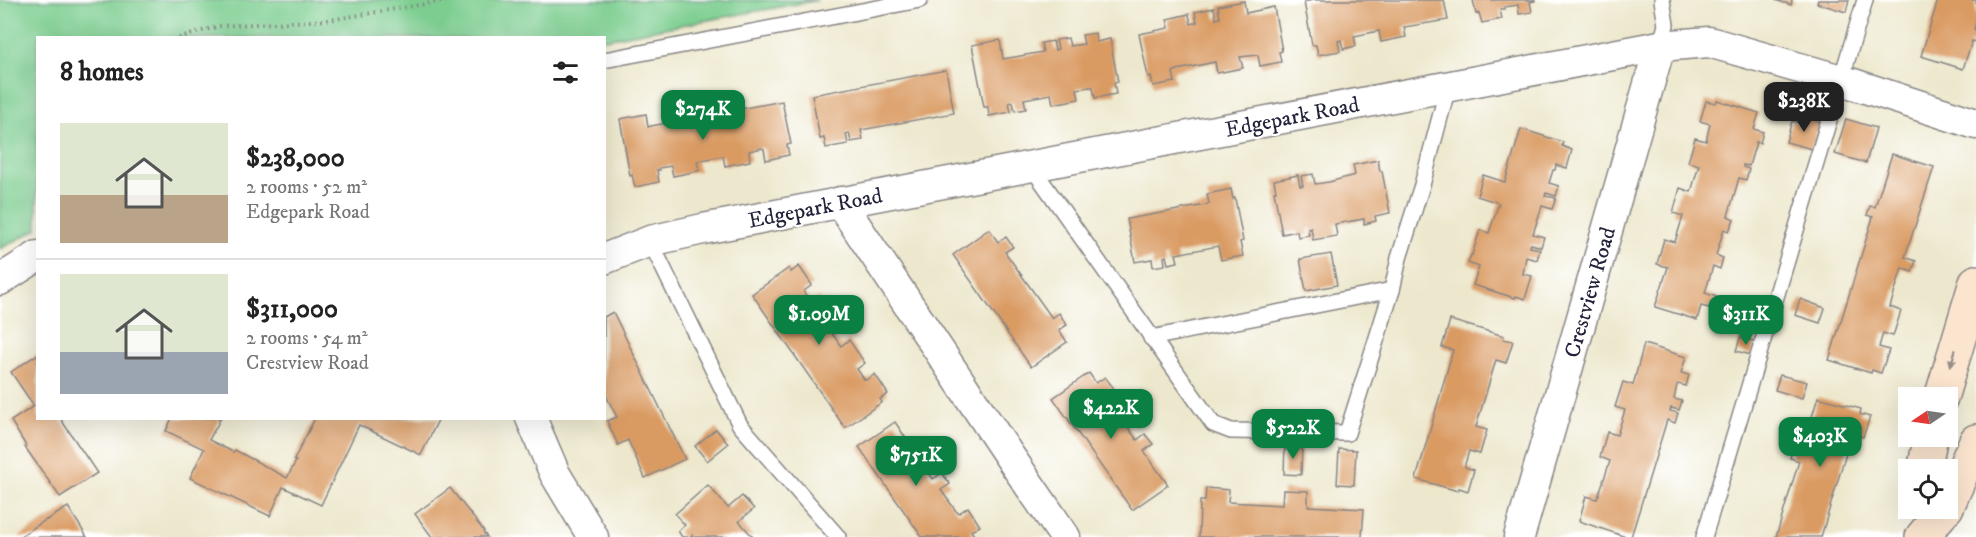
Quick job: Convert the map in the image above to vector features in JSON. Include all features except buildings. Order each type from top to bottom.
[{"type":"main road","points":[[1944,387],[1976,282]]},
{"type":"main road","points":[[1958,481],[1976,441]]},
{"type":"main road","points":[[1920,519],[1921,537]]},
{"type":"main road","points":[[1921,537],[1937,519]]},
{"type":"street","name":"Edgepark Road","points":[[606,258],[650,241],[703,229],[1660,46],[1709,42],[1841,80],[1976,124]]},
{"type":"street","name":"Crestview Road","points":[[1519,537],[1660,46]]},
{"type":"street","points":[[840,202],[1065,537]]},
{"type":"street","points":[[0,280],[36,257]]},
{"type":"street","points":[[532,420],[555,474],[593,537]]},
{"type":"lane","points":[[606,60],[920,0]]},
{"type":"lane","points":[[1660,46],[1666,25],[1662,0]]},
{"type":"lane","points":[[1704,537],[1865,0]]},
{"type":"lane","points":[[1031,166],[1213,424],[1231,431],[1347,433],[1392,290],[1448,87]]},
{"type":"lane","points":[[650,241],[740,425],[838,537]]},
{"type":"lane","points":[[1151,338],[1392,290]]},
{"type":"path","points":[[186,36],[219,27],[329,20],[450,0]]},
{"type":"green space","points":[[0,0],[818,0],[606,39],[606,36],[36,36],[36,230],[0,249]]}]
